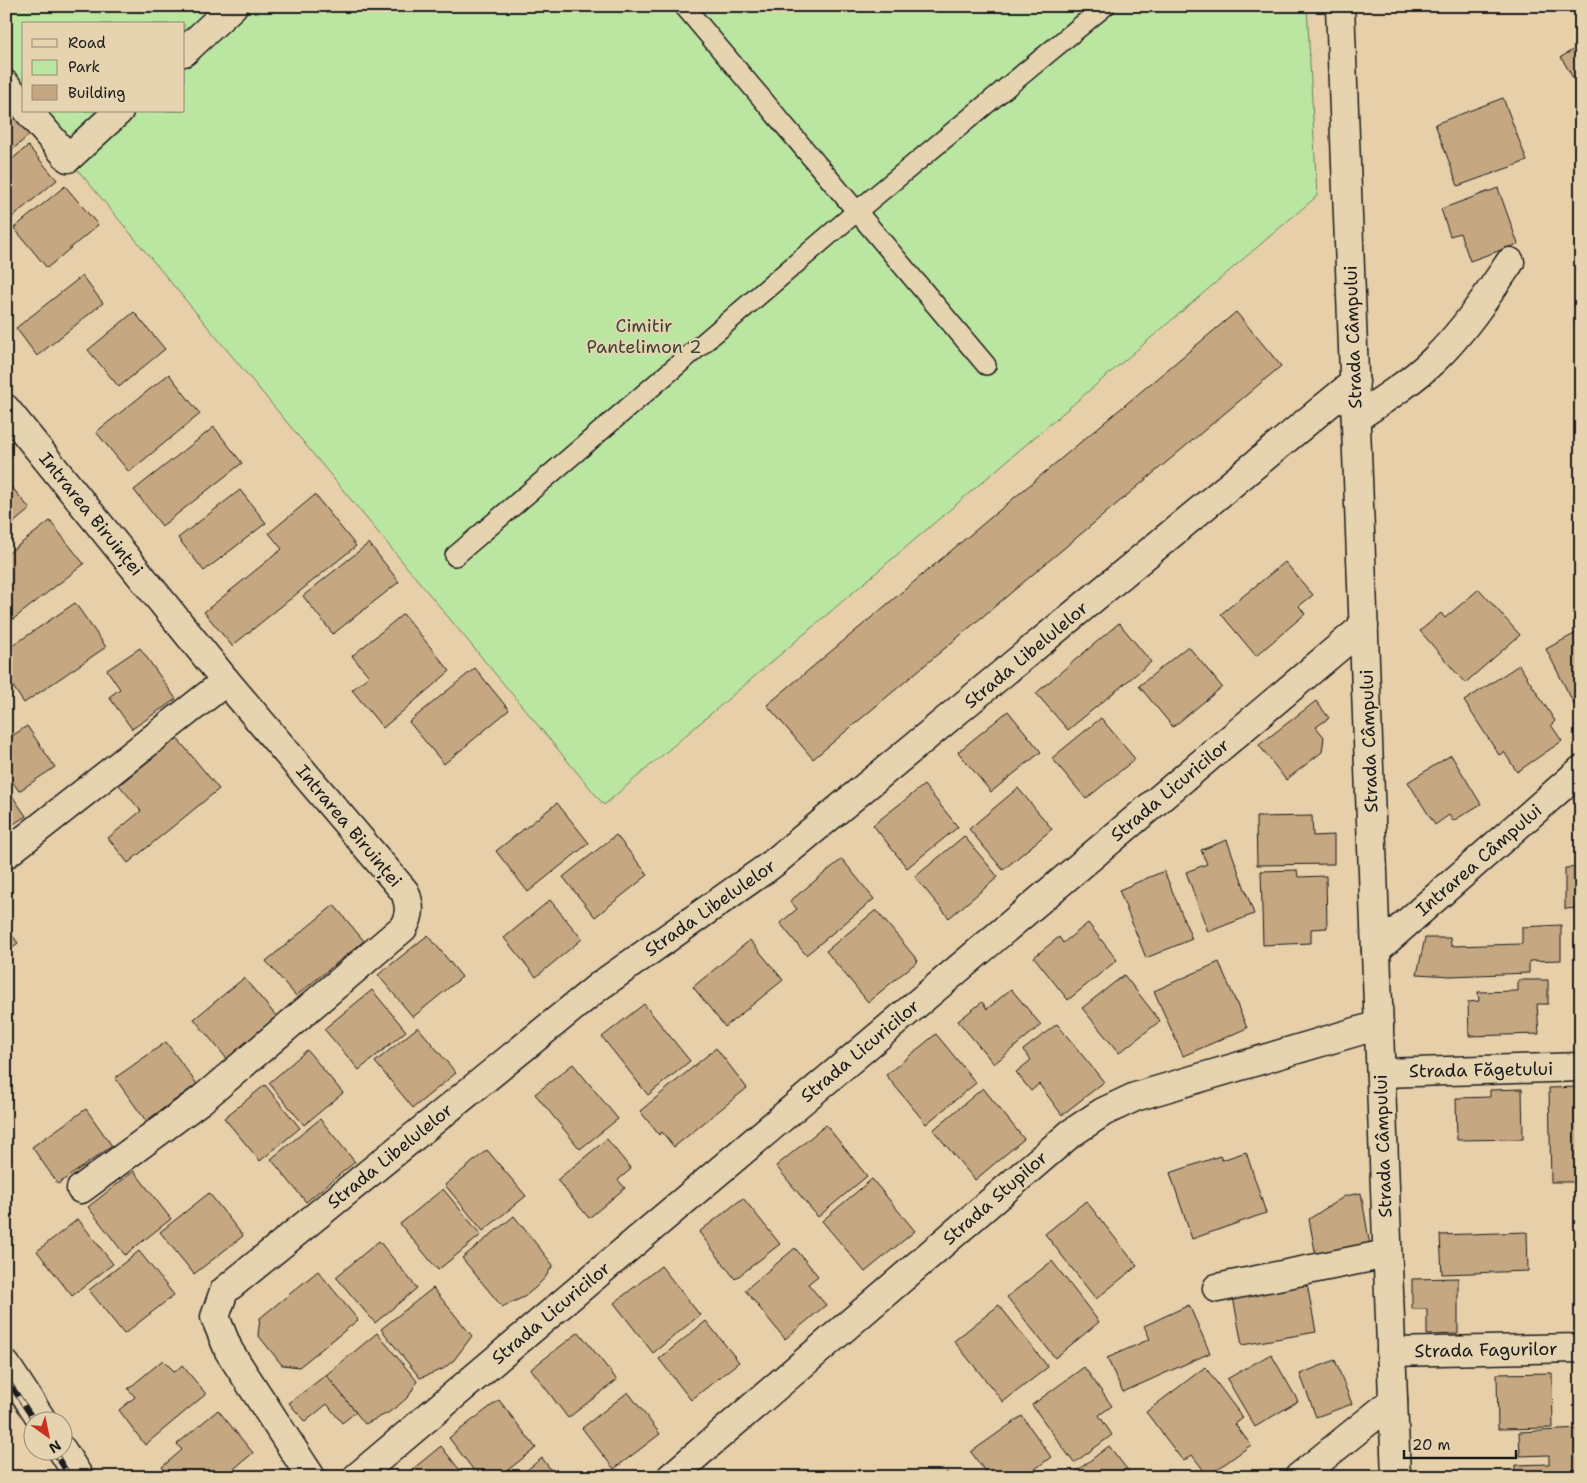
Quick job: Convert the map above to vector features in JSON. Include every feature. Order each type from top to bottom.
[{"type":"street","points":[[185,51],[233,6]]},
{"type":"street","name":"Strada Câmpului","points":[[1340,6],[1396,1477]]},
{"type":"street","points":[[6,86],[22,104]]},
{"type":"street","points":[[29,112],[68,158],[118,112]]},
{"type":"street","points":[[1356,418],[1403,386],[1434,360],[1475,312],[1510,262]]},
{"type":"street","name":"Strada Libelulelor","points":[[311,1477],[229,1351],[216,1317],[224,1291],[598,987],[772,865],[1355,382]]},
{"type":"street","name":"Intrarea Biruinței","points":[[6,409],[226,681],[404,892],[410,906],[409,918],[403,928],[201,1100],[81,1189]]},
{"type":"street","name":"Strada Licuricilor","points":[[357,1477],[1364,626]]},
{"type":"street","points":[[6,854],[226,681]]},
{"type":"street","name":"Intrarea Câmpului","points":[[1376,950],[1574,781]]},
{"type":"street","name":"Strada Stupilor","points":[[671,1477],[1070,1134],[1103,1112],[1135,1097],[1379,1025]]},
{"type":"street","name":"Strada Făgetului","points":[[1381,1072],[1581,1067]]},
{"type":"street","points":[[1217,1288],[1388,1254]]},
{"type":"street","name":"Strada Fagurilor","points":[[1391,1352],[1581,1348]]},
{"type":"street","points":[[6,1364],[36,1410]]},
{"type":"street","points":[[1299,1477],[1393,1401]]},
{"type":"street","points":[[68,1460],[79,1477]]},
{"type":"lane","points":[[684,6],[986,366]]},
{"type":"lane","points":[[455,556],[856,212],[1105,6]]},
{"type":"green space","name":"Cimitir Pantelimon 2","points":[[6,6],[1307,6],[1317,196],[604,805],[30,112],[185,112],[185,22],[22,22],[22,103],[6,84]]},
{"type":"building","points":[[1581,45],[1581,92],[1561,57]]},
{"type":"building","points":[[1503,98],[1527,161],[1458,186],[1435,124]]},
{"type":"building","points":[[6,101],[33,132],[6,155]]},
{"type":"building","points":[[28,146],[57,180],[6,222],[6,164]]},
{"type":"building","points":[[65,186],[98,225],[47,268],[14,228]]},
{"type":"building","points":[[1498,188],[1518,244],[1470,261],[1460,233],[1450,236],[1441,209]]},
{"type":"building","points":[[82,276],[103,303],[37,356],[16,328]]},
{"type":"building","points":[[134,312],[165,349],[119,387],[88,350]]},
{"type":"building","points":[[1236,312],[1281,366],[813,759],[767,705]]},
{"type":"building","points":[[169,374],[200,414],[129,472],[96,432]]},
{"type":"building","points":[[214,427],[242,463],[162,526],[134,490]]},
{"type":"building","points":[[6,480],[30,509],[6,529]]},
{"type":"building","points":[[240,490],[266,523],[204,571],[178,538]]},
{"type":"building","points":[[315,495],[356,546],[232,646],[204,612],[282,549],[269,533]]},
{"type":"building","points":[[50,521],[84,564],[7,624],[6,555]]},
{"type":"building","points":[[369,543],[399,582],[333,634],[303,596]]},
{"type":"building","points":[[1285,562],[1313,595],[1299,606],[1305,614],[1256,656],[1221,614]]},
{"type":"building","points":[[1479,589],[1520,635],[1465,683],[1420,631],[1441,613],[1445,618]]},
{"type":"building","points":[[75,603],[106,647],[24,703],[6,676],[6,650]]},
{"type":"building","points":[[403,614],[450,671],[383,728],[352,690],[369,676],[352,656]]},
{"type":"building","points":[[1119,623],[1151,662],[1068,730],[1036,693]]},
{"type":"building","points":[[1578,632],[1581,638],[1581,703],[1575,706],[1546,649]]},
{"type":"building","points":[[1188,646],[1222,687],[1173,727],[1139,686]]},
{"type":"building","points":[[140,648],[176,699],[132,729],[109,697],[120,689],[107,670]]},
{"type":"building","points":[[1519,665],[1555,721],[1551,725],[1562,741],[1517,772],[1504,752],[1499,755],[1464,701]]},
{"type":"building","points":[[475,668],[509,710],[444,764],[409,722]]},
{"type":"building","points":[[1316,701],[1329,718],[1316,727],[1324,737],[1322,752],[1286,780],[1259,745]]},
{"type":"building","points":[[1008,711],[1041,752],[991,792],[958,752]]},
{"type":"building","points":[[1101,718],[1135,759],[1086,799],[1052,758]]},
{"type":"building","points":[[27,726],[55,767],[19,791],[6,773],[6,740]]},
{"type":"building","points":[[177,738],[219,789],[128,863],[108,838],[141,811],[119,785]]},
{"type":"building","points":[[1451,755],[1481,804],[1453,821],[1449,815],[1435,825],[1408,782]]},
{"type":"building","points":[[924,785],[958,827],[907,868],[873,825]]},
{"type":"building","points":[[6,787],[26,816],[6,829]]},
{"type":"building","points":[[1018,788],[1052,829],[1003,870],[969,829]]},
{"type":"building","points":[[557,803],[589,843],[528,892],[496,851]]},
{"type":"building","points":[[1312,816],[1313,836],[1334,835],[1334,864],[1257,865],[1256,817]]},
{"type":"building","points":[[616,835],[648,875],[595,917],[563,877]]},
{"type":"building","points":[[964,836],[998,877],[949,918],[915,877]]},
{"type":"building","points":[[1227,840],[1254,914],[1208,932],[1186,872],[1207,864],[1201,850]]},
{"type":"building","points":[[842,859],[874,899],[806,955],[780,923],[797,909],[790,901]]},
{"type":"building","points":[[1581,867],[1581,908],[1565,909],[1565,868]]},
{"type":"building","points":[[1297,870],[1298,877],[1326,876],[1327,928],[1311,929],[1311,943],[1263,945],[1261,871]]},
{"type":"building","points":[[1164,871],[1192,939],[1146,958],[1119,890]]},
{"type":"building","points":[[550,900],[582,939],[536,977],[504,938]]},
{"type":"building","points":[[334,905],[364,941],[296,996],[266,961]]},
{"type":"building","points":[[876,910],[918,961],[868,1002],[826,951]]},
{"type":"building","points":[[1088,923],[1117,960],[1068,1000],[1034,957],[1059,937],[1063,943]]},
{"type":"building","points":[[1561,925],[1561,960],[1529,961],[1529,973],[1450,976],[1417,974],[1425,938],[1450,938],[1451,946],[1522,944],[1522,927]]},
{"type":"building","points":[[6,927],[18,943],[6,952]]},
{"type":"building","points":[[428,935],[462,977],[413,1017],[378,975]]},
{"type":"building","points":[[750,940],[783,980],[725,1027],[693,987]]},
{"type":"building","points":[[1219,962],[1247,1028],[1183,1056],[1154,991]]},
{"type":"building","points":[[1124,975],[1160,1021],[1119,1053],[1082,1008]]},
{"type":"building","points":[[244,978],[277,1017],[227,1059],[194,1019]]},
{"type":"building","points":[[1518,980],[1548,980],[1548,1004],[1537,1004],[1539,1034],[1469,1036],[1468,1002],[1479,1001],[1478,992],[1518,991]]},
{"type":"building","points":[[1011,989],[1041,1025],[994,1064],[958,1021],[982,1002],[987,1009]]},
{"type":"building","points":[[372,990],[406,1031],[359,1070],[324,1029]]},
{"type":"building","points":[[644,1004],[690,1061],[648,1095],[602,1037]]},
{"type":"building","points":[[1057,1024],[1104,1082],[1062,1115],[1039,1084],[1031,1091],[1016,1072],[1031,1060],[1023,1050]]},
{"type":"building","points":[[418,1027],[456,1073],[413,1108],[375,1062]]},
{"type":"building","points":[[936,1034],[976,1083],[926,1124],[886,1075]]},
{"type":"building","points":[[166,1042],[197,1084],[146,1121],[115,1078]]},
{"type":"building","points":[[716,1048],[747,1088],[674,1147],[662,1132],[659,1135],[640,1111]]},
{"type":"building","points":[[307,1050],[343,1093],[304,1125],[269,1083]]},
{"type":"building","points":[[573,1064],[618,1119],[580,1149],[535,1094]]},
{"type":"building","points":[[265,1085],[300,1128],[260,1161],[224,1118]]},
{"type":"building","points":[[1578,1087],[1581,1182],[1551,1182],[1549,1088]]},
{"type":"building","points":[[983,1088],[1024,1139],[975,1180],[933,1130]]},
{"type":"building","points":[[1522,1089],[1523,1139],[1457,1140],[1456,1098],[1490,1097],[1490,1090]]},
{"type":"building","points":[[86,1109],[112,1146],[58,1184],[32,1147]]},
{"type":"building","points":[[320,1119],[355,1162],[306,1202],[271,1159]]},
{"type":"building","points":[[826,1125],[867,1176],[818,1217],[776,1166]]},
{"type":"building","points":[[607,1139],[631,1169],[618,1180],[625,1188],[589,1218],[557,1180]]},
{"type":"building","points":[[487,1150],[526,1196],[483,1231],[445,1185]]},
{"type":"building","points":[[1246,1152],[1266,1213],[1192,1239],[1170,1173],[1220,1156],[1222,1160]]},
{"type":"building","points":[[134,1171],[171,1219],[125,1255],[88,1207]]},
{"type":"building","points":[[872,1179],[915,1231],[865,1272],[822,1221]]},
{"type":"building","points":[[443,1189],[481,1235],[438,1270],[400,1224]]},
{"type":"building","points":[[209,1193],[243,1236],[194,1274],[160,1232]]},
{"type":"building","points":[[1361,1193],[1370,1246],[1316,1256],[1309,1219],[1345,1196]]},
{"type":"building","points":[[743,1198],[780,1244],[735,1279],[699,1232]]},
{"type":"building","points":[[1086,1201],[1137,1266],[1096,1299],[1045,1234]]},
{"type":"building","points":[[1578,1208],[1581,1208],[1581,1272],[1579,1272]]},
{"type":"building","points":[[514,1216],[553,1265],[545,1278],[535,1288],[524,1297],[502,1307],[462,1258]]},
{"type":"building","points":[[78,1219],[113,1264],[72,1296],[37,1251]]},
{"type":"building","points":[[1527,1232],[1528,1271],[1442,1274],[1440,1235]]},
{"type":"building","points":[[379,1241],[417,1288],[375,1323],[336,1277]]},
{"type":"building","points":[[795,1248],[818,1276],[808,1284],[826,1305],[785,1339],[745,1290]]},
{"type":"building","points":[[139,1251],[174,1295],[124,1334],[89,1290]]},
{"type":"building","points":[[1052,1261],[1099,1322],[1055,1358],[1007,1297]]},
{"type":"building","points":[[661,1266],[700,1315],[653,1353],[614,1303]]},
{"type":"building","points":[[318,1271],[358,1320],[299,1367],[282,1365],[258,1335],[260,1318]]},
{"type":"building","points":[[1458,1278],[1458,1334],[1427,1335],[1427,1309],[1412,1309],[1412,1279]]},
{"type":"building","points":[[1307,1284],[1316,1332],[1242,1345],[1233,1297]]},
{"type":"building","points":[[433,1288],[472,1336],[454,1360],[443,1369],[420,1378],[381,1329]]},
{"type":"building","points":[[999,1305],[1048,1367],[1003,1402],[954,1341]]},
{"type":"building","points":[[1189,1305],[1210,1353],[1123,1392],[1107,1358],[1150,1339],[1144,1326]]},
{"type":"building","points":[[706,1321],[739,1362],[691,1400],[659,1359]]},
{"type":"building","points":[[579,1332],[617,1380],[568,1418],[531,1369]]},
{"type":"building","points":[[377,1333],[417,1381],[409,1396],[399,1405],[388,1413],[365,1424],[326,1375]]},
{"type":"building","points":[[1271,1354],[1298,1401],[1255,1427],[1227,1379]]},
{"type":"building","points":[[163,1360],[175,1372],[182,1365],[206,1394],[145,1445],[119,1410],[135,1397],[128,1389]]},
{"type":"building","points":[[1335,1360],[1352,1404],[1316,1417],[1300,1374]]},
{"type":"building","points":[[1084,1367],[1112,1406],[1099,1415],[1112,1435],[1074,1463],[1032,1405]]},
{"type":"building","points":[[1205,1367],[1243,1418],[1235,1424],[1251,1445],[1208,1476],[1192,1455],[1183,1461],[1146,1412]]},
{"type":"building","points":[[1552,1373],[1553,1428],[1498,1429],[1497,1374]]},
{"type":"building","points":[[326,1375],[356,1412],[342,1423],[327,1404],[305,1422],[289,1403]]},
{"type":"building","points":[[628,1392],[660,1434],[614,1469],[582,1428]]},
{"type":"building","points":[[499,1400],[536,1448],[499,1477],[479,1477],[449,1438]]},
{"type":"building","points":[[218,1410],[253,1453],[224,1477],[170,1477],[162,1467],[182,1450],[177,1444]]},
{"type":"building","points":[[1022,1416],[1051,1457],[1030,1473],[1033,1477],[989,1477],[971,1452]]},
{"type":"building","points":[[1581,1429],[1581,1477],[1516,1477],[1516,1465],[1549,1464],[1549,1455],[1520,1456],[1519,1432]]},
{"type":"building","points":[[441,1446],[465,1477],[403,1477]]},
{"type":"building","points":[[1109,1446],[1133,1477],[1077,1477],[1074,1473]]},
{"type":"building","points":[[542,1458],[556,1477],[518,1477]]},
{"type":"building","points":[[947,1472],[951,1477],[939,1477]]},
{"type":"railway","points":[[6,1378],[27,1410]]},
{"type":"railway","points":[[59,1460],[70,1477]]}]
